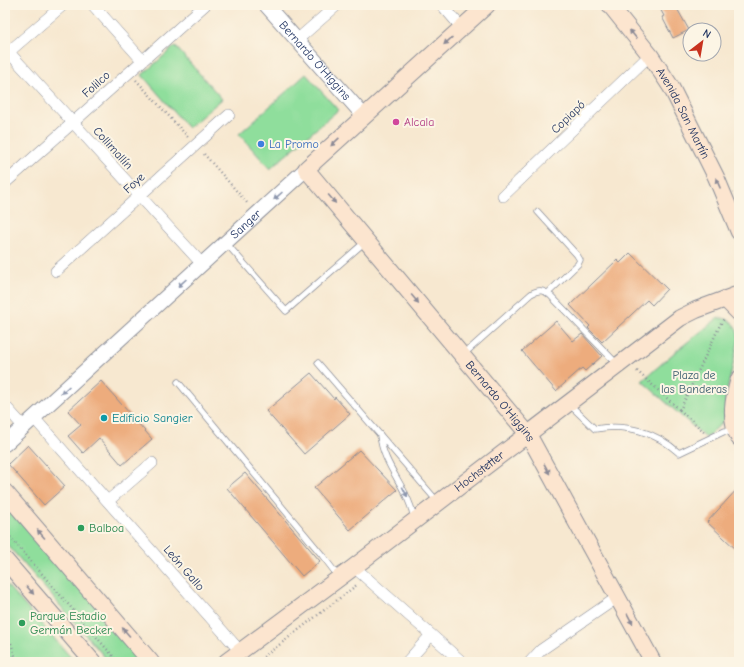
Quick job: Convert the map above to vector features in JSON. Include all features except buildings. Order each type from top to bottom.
[{"type":"main road","name":"Sanger","points":[[306,169],[487,5]]},
{"type":"main road","name":"Avenida San Martín","points":[[617,7],[671,87],[716,177],[735,211],[739,232]]},
{"type":"main road","name":"Bernardo O'Higgins","points":[[306,169],[528,434],[653,662]]},
{"type":"main road","name":"Hochstetter","points":[[226,662],[354,567],[680,318],[696,310],[735,304]]},
{"type":"main road","points":[[738,436],[733,423],[732,414],[739,379]]},
{"type":"main road","points":[[5,492],[151,662]]},
{"type":"main road","points":[[5,560],[93,662]]},
{"type":"street","points":[[6,52],[63,5]]},
{"type":"street","points":[[92,5],[142,60]]},
{"type":"street","name":"Folilco","points":[[5,183],[205,5]]},
{"type":"street","name":"Bernardo O'Higgins","points":[[266,5],[364,116]]},
{"type":"street","points":[[297,40],[337,5]]},
{"type":"street","points":[[442,5],[462,28]]},
{"type":"street","name":"Collimallín","points":[[6,52],[73,122],[202,264]]},
{"type":"street","name":"Copiapó","points":[[503,196],[650,56]]},
{"type":"street","name":"Foye","points":[[56,270],[229,115]]},
{"type":"street","name":"Sanger","points":[[5,444],[306,169]]},
{"type":"street","name":"León Gallo","points":[[5,406],[29,422],[108,501],[240,651]]},
{"type":"street","points":[[108,501],[152,463]]},
{"type":"street","points":[[354,567],[462,662]]},
{"type":"street","points":[[530,662],[541,650],[618,596]]},
{"type":"street","points":[[407,662],[430,635]]},
{"type":"lane","points":[[538,212],[580,260],[578,264],[548,293]]},
{"type":"lane","points":[[226,243],[286,312],[366,241]]},
{"type":"lane","points":[[462,356],[531,294],[537,291],[542,291],[548,293],[618,366]]},
{"type":"lane","points":[[318,363],[439,502]]},
{"type":"lane","points":[[178,382],[322,555],[339,578]]},
{"type":"lane","points":[[568,404],[595,428],[615,426],[640,430],[662,439],[679,453],[725,431],[738,436]]},
{"type":"lane","points":[[380,435],[385,457],[412,508],[414,521]]},
{"type":"path","points":[[680,410],[722,322],[735,304]]},
{"type":"path","points":[[637,371],[710,438]]},
{"type":"path","points":[[5,531],[118,662]]},
{"type":"path","points":[[5,638],[11,643],[16,659],[21,662]]},
{"type":"green space","points":[[175,46],[222,99],[188,128],[142,75]]},
{"type":"green space","points":[[306,74],[338,110],[270,169],[239,134]]},
{"type":"green space","name":"Plaza de las Banderas","points":[[718,318],[727,319],[733,323],[739,338],[726,395],[725,420],[706,438],[642,381],[675,352]]},
{"type":"green space","points":[[5,500],[149,662],[109,662],[5,542]]},
{"type":"green space","name":"Parque Estadio Germán Becker","points":[[5,583],[75,662],[5,662]]},
{"type":"place","name":"Alcala","points":[[396,122]]},
{"type":"place","name":"La Promo","points":[[261,144]]},
{"type":"place","name":"Edificio Sangier","points":[[104,418]]},
{"type":"place","name":"Balboa","points":[[81,528]]},
{"type":"place","name":"Parque Estadio Germán Becker","points":[[22,623]]}]
